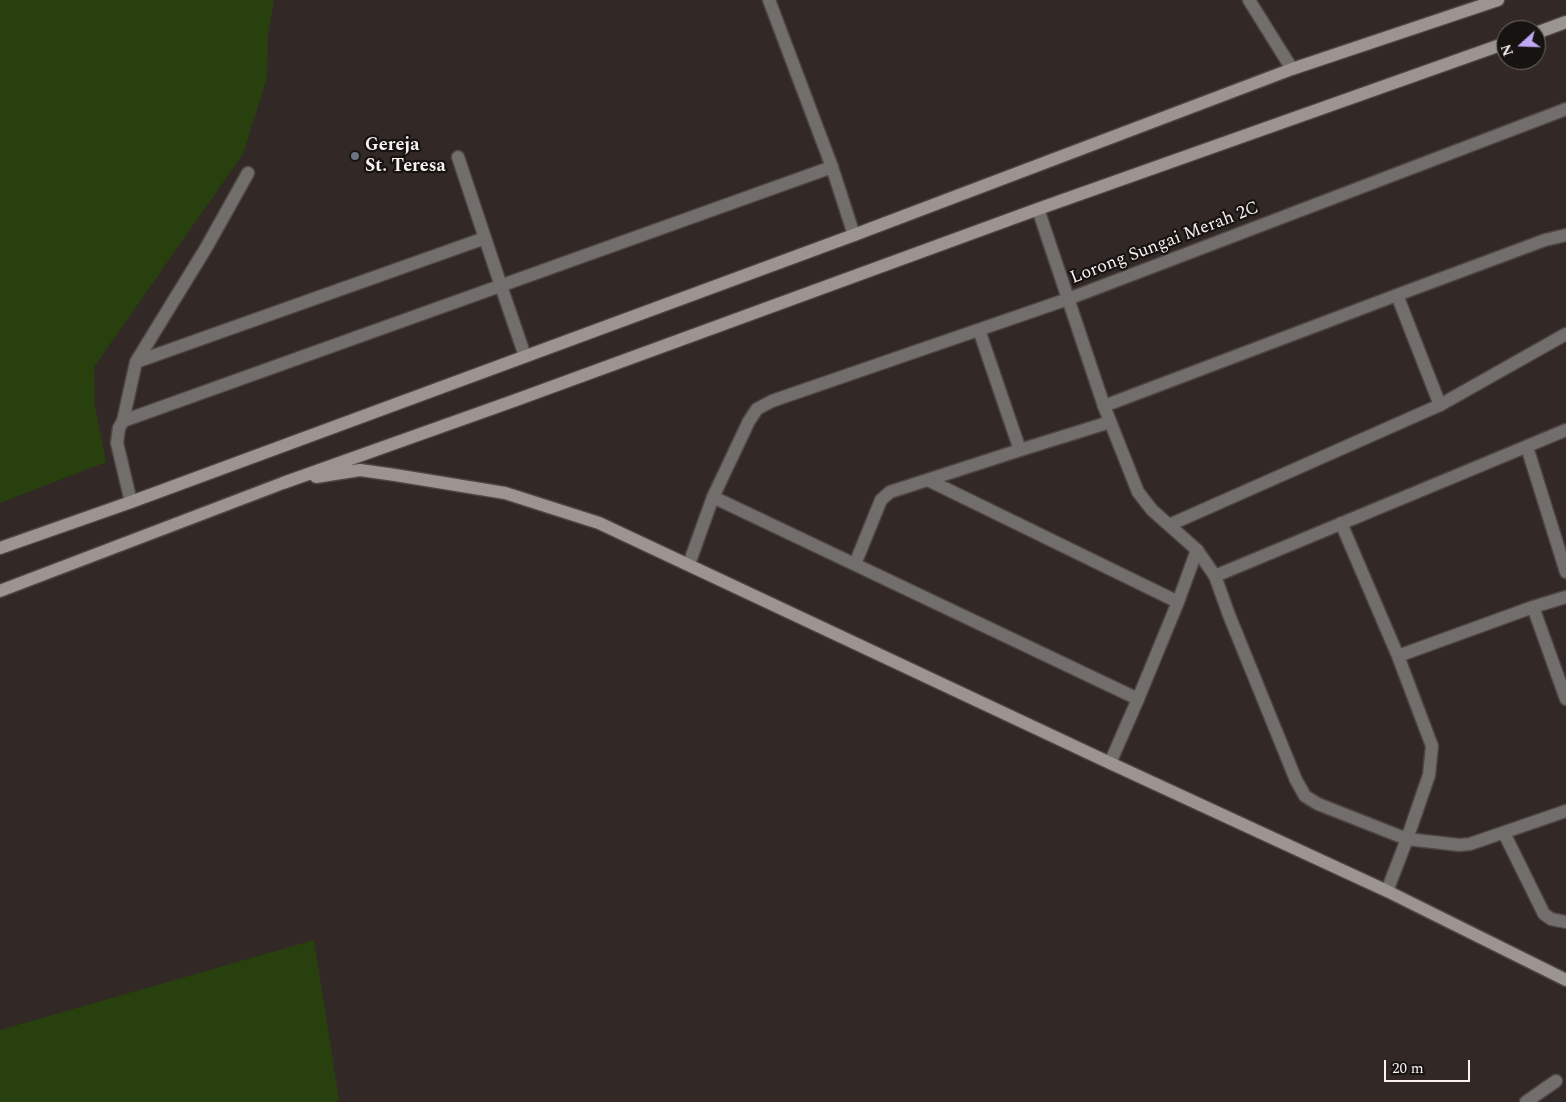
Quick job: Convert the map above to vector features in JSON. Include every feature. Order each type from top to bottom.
[{"type":"main road","points":[[0,548],[131,502],[854,235],[1292,70],[1498,0]]},
{"type":"main road","points":[[1546,29],[1566,22]]},
{"type":"main road","points":[[0,591],[284,482],[516,400],[1038,209],[1496,47]]},
{"type":"main road","points":[[284,482],[360,470],[505,494],[599,523],[1110,764],[1387,891],[1566,980]]},
{"type":"street","points":[[769,0],[832,167],[854,235]]},
{"type":"street","points":[[1249,0],[1292,70]]},
{"type":"street","name":"Lorong Sungai Merah 2C","points":[[713,497],[749,421],[757,409],[772,401],[1068,299],[1566,108]]},
{"type":"street","points":[[458,157],[525,356]]},
{"type":"street","points":[[123,421],[832,167]]},
{"type":"street","points":[[131,502],[117,443],[136,362],[206,248],[248,174]]},
{"type":"street","points":[[1038,209],[1104,406],[1138,492],[1152,510],[1197,550],[1215,576],[1296,780],[1306,796],[1318,804],[1407,839],[1460,845],[1470,844],[1566,811]]},
{"type":"street","points":[[1104,406],[1545,240],[1566,235]]},
{"type":"street","points":[[136,362],[485,238]]},
{"type":"street","points":[[1397,295],[1440,405]]},
{"type":"street","points":[[979,330],[1020,450]]},
{"type":"street","points":[[1169,525],[1440,405],[1566,334]]},
{"type":"street","points":[[855,564],[881,500],[890,492],[1110,422]]},
{"type":"street","points":[[1215,576],[1566,430]]},
{"type":"street","points":[[1527,447],[1566,572]]},
{"type":"street","points":[[928,480],[1178,602]]},
{"type":"street","points":[[688,564],[713,497],[1138,699]]},
{"type":"street","points":[[1341,523],[1398,656],[1432,746],[1429,775],[1387,891]]},
{"type":"street","points":[[1110,764],[1178,602],[1197,550]]},
{"type":"street","points":[[1398,656],[1566,597]]},
{"type":"street","points":[[1533,607],[1566,699]]},
{"type":"street","points":[[1504,833],[1544,914],[1552,919],[1566,922]]},
{"type":"street","points":[[1526,1102],[1556,1081]]},
{"type":"green space","points":[[0,0],[274,0],[268,34],[267,78],[243,154],[94,367],[95,406],[106,462],[0,503]]},
{"type":"green space","points":[[314,940],[339,1100],[335,1102],[0,1102],[0,1030]]},
{"type":"place","name":"Gereja St. Teresa","points":[[355,156]]}]
